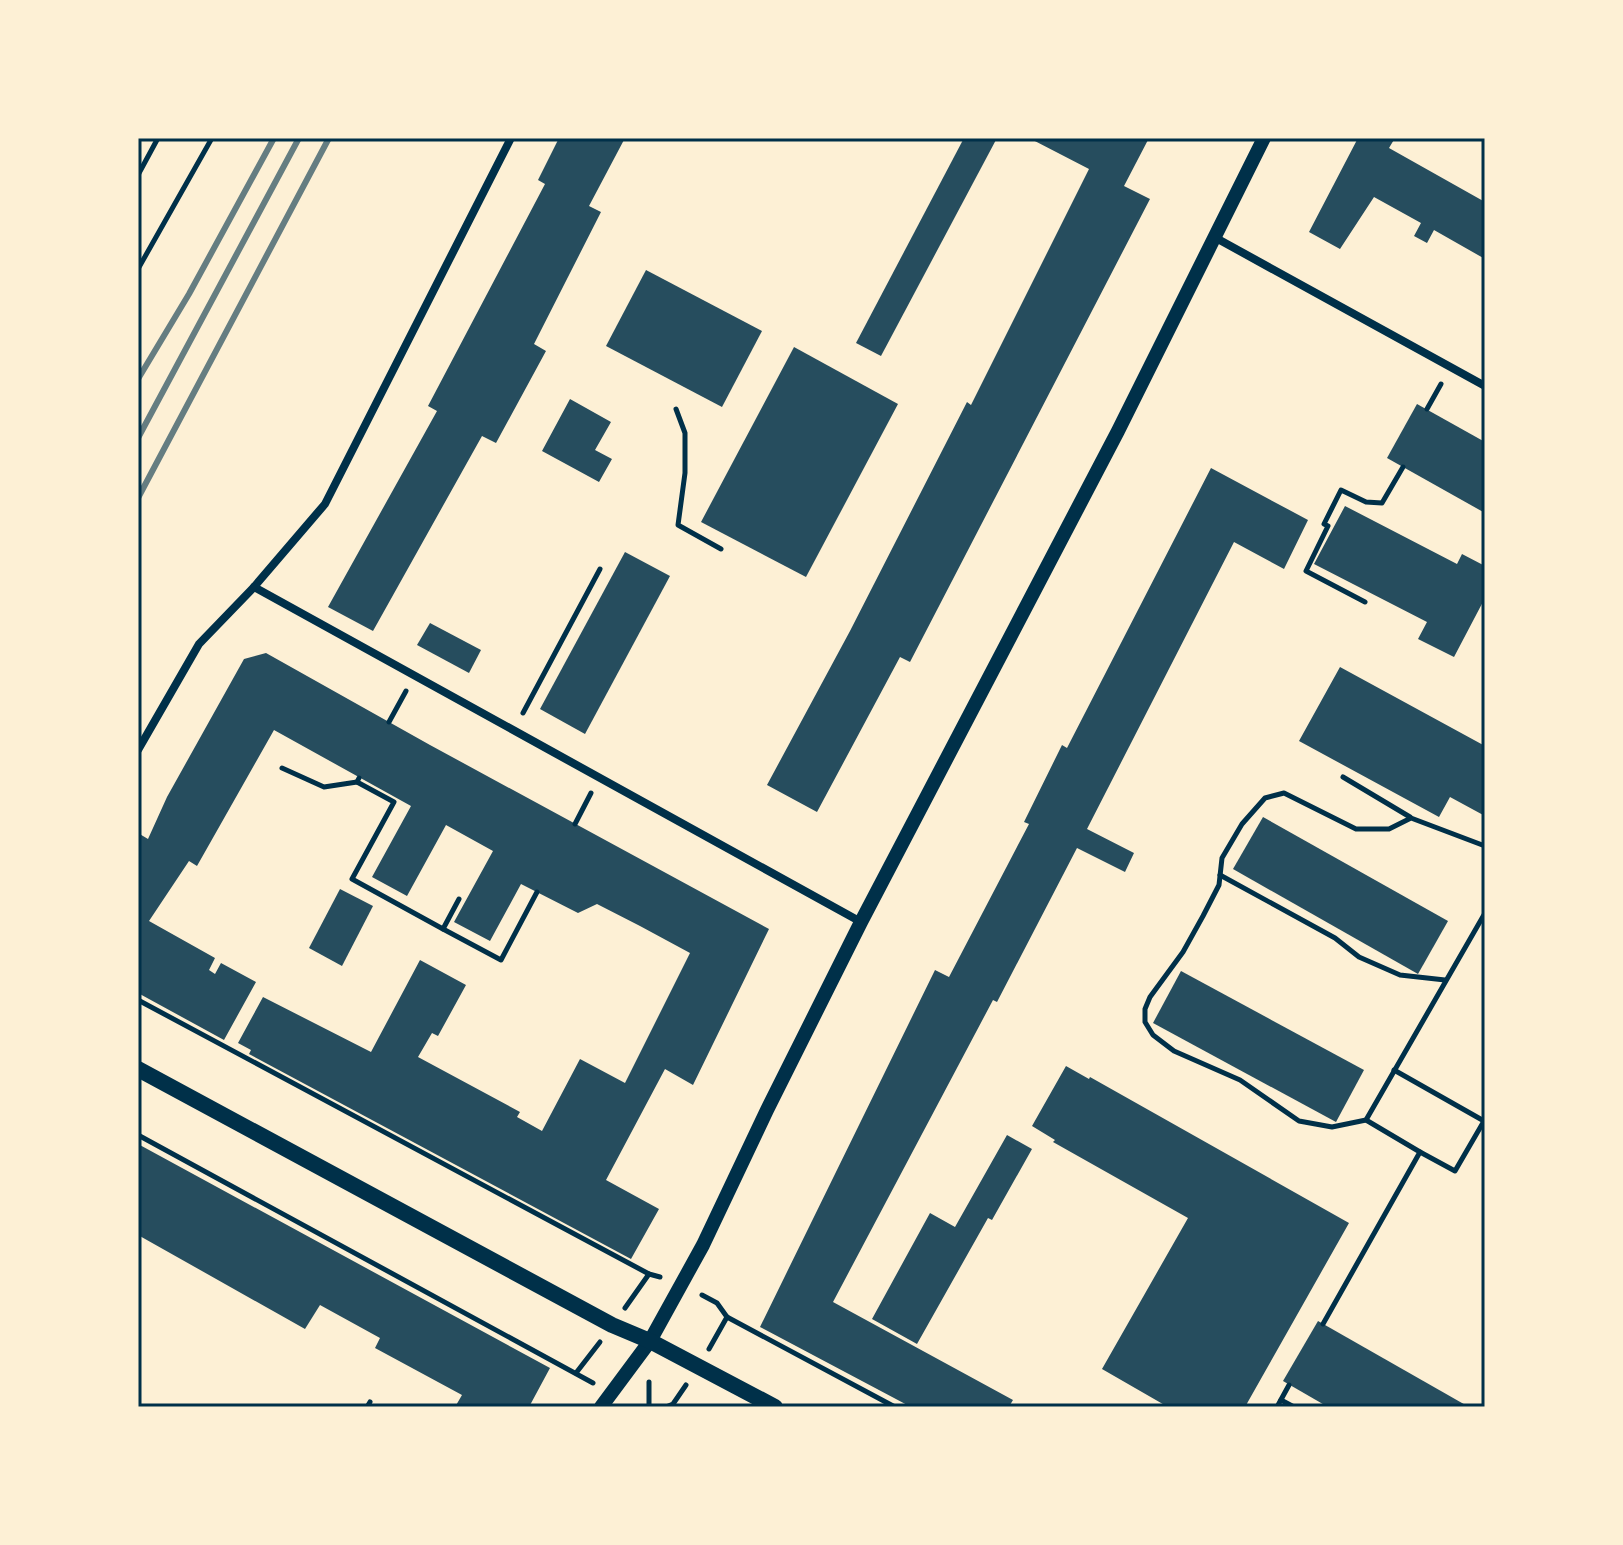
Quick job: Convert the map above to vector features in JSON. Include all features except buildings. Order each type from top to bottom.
[{"type":"main road","points":[[138,1069],[612,1325],[650,1341],[775,1407]]},
{"type":"street","points":[[138,750],[199,644],[254,587],[325,504],[511,138]]},
{"type":"street","points":[[601,1407],[650,1341],[703,1245],[861,922],[1118,431],[1264,138]]},
{"type":"street","points":[[1216,238],[1485,386]]},
{"type":"street","points":[[254,587],[861,922]]},
{"type":"path","points":[[138,175],[158,138]]},
{"type":"path","points":[[138,269],[212,138]]},
{"type":"path","points":[[1427,409],[1441,384]]},
{"type":"path","points":[[676,409],[685,433],[685,473],[678,525],[721,549]]},
{"type":"path","points":[[1365,602],[1306,571],[1341,490],[1366,502],[1382,503],[1403,467]]},
{"type":"path","points":[[514,730],[600,569]]},
{"type":"path","points":[[389,722],[414,676]]},
{"type":"path","points":[[282,768],[324,787],[358,780],[394,802],[352,879],[501,960],[537,892]]},
{"type":"path","points":[[1343,777],[1411,818],[1485,846]]},
{"type":"path","points":[[575,824],[600,778]]},
{"type":"path","points":[[1394,1070],[1484,1121],[1455,1171],[1366,1120],[1332,1127],[1299,1121],[1240,1080],[1174,1051],[1153,1035],[1145,1022],[1145,1009],[1150,997],[1183,952],[1219,885],[1222,858],[1242,824],[1265,798],[1284,793],[1356,829],[1389,829],[1411,818]]},
{"type":"path","points":[[1220,875],[1335,938],[1359,957],[1400,975],[1445,980]]},
{"type":"path","points":[[443,929],[459,899]]},
{"type":"path","points":[[1366,1120],[1485,913]]},
{"type":"path","points":[[138,1000],[649,1274],[662,1278]]},
{"type":"path","points":[[138,1135],[576,1373]]},
{"type":"path","points":[[1323,1324],[1420,1152]]},
{"type":"path","points":[[727,1317],[895,1407]]},
{"type":"path","points":[[1277,1407],[1289,1385]]},
{"type":"path","points":[[1281,1400],[1294,1407]]},
{"type":"railway","points":[[138,379],[189,294],[274,138]]},
{"type":"railway","points":[[138,438],[299,138]]},
{"type":"railway","points":[[138,498],[329,138]]}]
